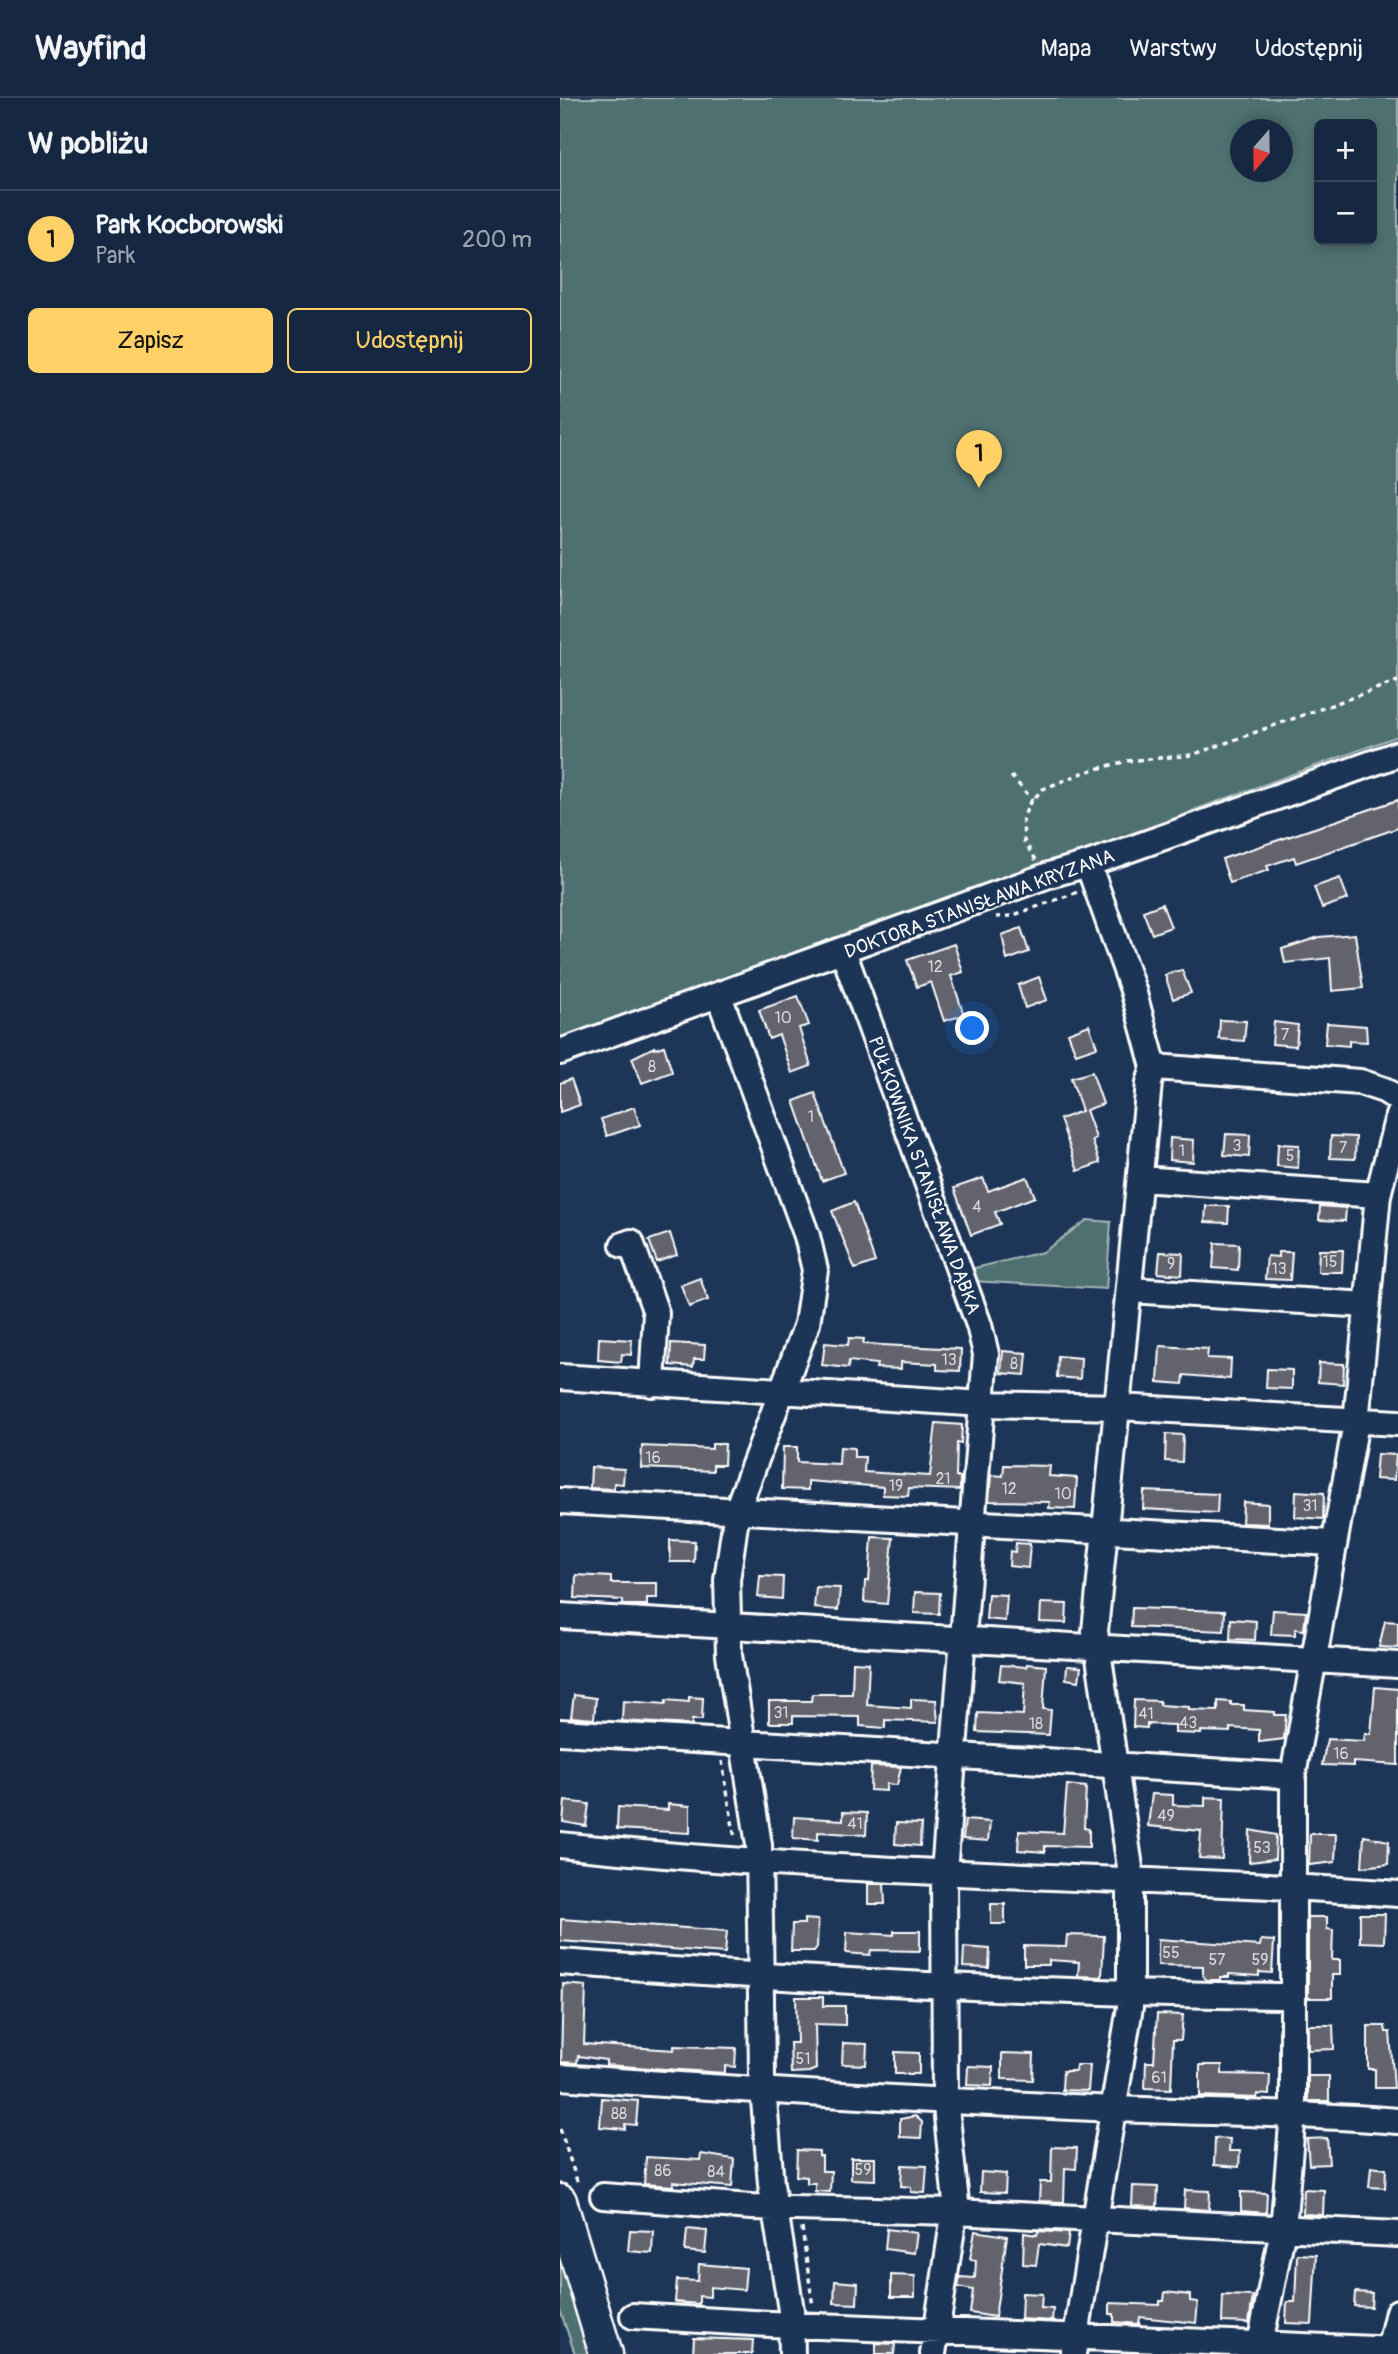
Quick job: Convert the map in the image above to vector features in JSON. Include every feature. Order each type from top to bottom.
[{"type":"main road","points":[[560,2201],[606,2354]]},
{"type":"street","name":"DOKTORA STANISŁAWA KRYZANA","points":[[560,1052],[1049,875],[1088,864],[1398,754]]},
{"type":"street","points":[[1075,2345],[1115,2109],[1131,1994],[1131,1880],[1095,1646],[1104,1530],[1119,1407],[1149,1083],[1154,1067],[1133,990],[1088,864]]},
{"type":"street","name":"PUŁKOWNIKA STANISŁAWA DĄBKA","points":[[844,951],[984,1338],[984,1404],[961,1640],[944,1872],[945,2098],[954,2165],[955,2212],[935,2342]]},
{"type":"street","points":[[719,996],[807,1236],[815,1270],[807,1324],[737,1510],[727,1580],[729,1655],[760,1861],[763,2092],[800,2324],[792,2354]]},
{"type":"street","points":[[1154,1067],[1360,1082],[1398,1098]]},
{"type":"street","points":[[1259,2349],[1283,2229],[1293,2113],[1293,1776],[1356,1422],[1378,1195],[1398,1115]]},
{"type":"street","points":[[1140,1179],[1378,1195]]},
{"type":"street","points":[[623,1245],[631,1242],[656,1313],[652,1384]]},
{"type":"street","points":[[1130,1290],[1367,1305]]},
{"type":"street","points":[[560,1377],[984,1404],[1119,1407],[1398,1423]]},
{"type":"street","points":[[560,1501],[1333,1543]]},
{"type":"street","points":[[560,1616],[1398,1665]]},
{"type":"street","points":[[560,1732],[1293,1776]]},
{"type":"street","points":[[560,1844],[686,1858],[944,1872],[1291,1885],[1398,1894]]},
{"type":"street","points":[[560,1962],[762,1978],[1131,1994],[1292,1996]]},
{"type":"street","points":[[561,2077],[763,2092],[945,2098],[1115,2109],[1293,2113],[1398,2121]]},
{"type":"street","points":[[603,2196],[751,2207],[955,2212],[1398,2234]]},
{"type":"street","points":[[633,2316],[800,2324],[935,2342],[1391,2351],[1398,2312]]},
{"type":"path","points":[[1049,875],[1024,841],[1023,821],[1028,805],[1043,789],[1085,772],[1127,761],[1192,755],[1398,681]]},
{"type":"path","points":[[1011,776],[1033,800]]},
{"type":"path","points":[[782,2206],[803,2229],[805,2242],[813,2305],[800,2324]]},
{"type":"green space","points":[[560,98],[1398,98],[1398,736],[1194,810],[1177,820],[560,1039]]},
{"type":"green space","points":[[1087,1220],[1111,1222],[1106,1289],[972,1281],[968,1272],[975,1268],[1043,1252]]},
{"type":"green space","points":[[560,2240],[596,2354],[575,2354],[560,2310]]},
{"type":"building","points":[[1398,800],[1398,828],[1296,863],[1294,857],[1267,866],[1269,870],[1230,883],[1222,859]]},
{"type":"building","points":[[1340,878],[1348,899],[1322,908],[1314,887]]},
{"type":"building","points":[[1162,904],[1171,927],[1152,934],[1143,911]]},
{"type":"building","points":[[1021,928],[1029,952],[1007,960],[1002,935]]},
{"type":"building","points":[[1355,934],[1363,988],[1332,991],[1330,958],[1285,963],[1282,949],[1319,937]]},
{"type":"building","points":[[954,944],[963,972],[951,976],[964,1015],[944,1021],[931,982],[917,987],[907,960]]},
{"type":"building","points":[[1182,970],[1191,993],[1173,999],[1165,975]]},
{"type":"building","points":[[1039,977],[1047,1000],[1025,1008],[1018,985]]},
{"type":"building","points":[[798,996],[809,1025],[799,1028],[811,1066],[792,1073],[779,1035],[769,1039],[759,1010]]},
{"type":"building","points":[[1220,1020],[1246,1021],[1244,1041],[1219,1039]]},
{"type":"building","points":[[1274,1022],[1298,1025],[1296,1046],[1272,1044]]},
{"type":"building","points":[[1327,1023],[1366,1026],[1367,1042],[1349,1041],[1349,1046],[1325,1044]]},
{"type":"building","points":[[1089,1025],[1097,1047],[1076,1054],[1068,1033]]},
{"type":"building","points":[[664,1046],[672,1072],[642,1083],[632,1058],[654,1047]]},
{"type":"building","points":[[1092,1072],[1103,1104],[1086,1110],[1096,1138],[1092,1140],[1100,1163],[1078,1171],[1060,1119],[1082,1111],[1071,1078]]},
{"type":"building","points":[[571,1079],[580,1105],[560,1112],[560,1083]]},
{"type":"building","points":[[815,1093],[844,1173],[822,1181],[794,1101]]},
{"type":"building","points":[[634,1107],[640,1125],[607,1136],[601,1119]]},
{"type":"building","points":[[1226,1134],[1250,1135],[1249,1157],[1224,1155]]},
{"type":"building","points":[[1331,1136],[1356,1137],[1355,1159],[1330,1158]]},
{"type":"building","points":[[1170,1138],[1194,1140],[1193,1162],[1169,1160]]},
{"type":"building","points":[[1278,1144],[1299,1145],[1298,1168],[1277,1166]]},
{"type":"building","points":[[1027,1177],[1035,1197],[995,1212],[1000,1224],[971,1235],[954,1188],[983,1178],[988,1191]]},
{"type":"building","points":[[854,1202],[875,1262],[855,1269],[832,1211]]},
{"type":"building","points":[[1206,1206],[1229,1206],[1228,1223],[1205,1222]]},
{"type":"building","points":[[1320,1206],[1346,1208],[1345,1221],[1319,1220]]},
{"type":"building","points":[[670,1233],[677,1255],[657,1262],[649,1240]]},
{"type":"building","points":[[1215,1243],[1239,1244],[1238,1270],[1213,1268]]},
{"type":"building","points":[[1319,1250],[1343,1250],[1342,1272],[1318,1272]]},
{"type":"building","points":[[1160,1252],[1183,1253],[1182,1275],[1158,1273]]},
{"type":"building","points":[[1278,1252],[1292,1252],[1290,1280],[1265,1279],[1267,1256],[1278,1257]]},
{"type":"building","points":[[700,1278],[708,1300],[689,1307],[681,1285]]},
{"type":"building","points":[[599,1338],[632,1340],[631,1355],[622,1354],[621,1362],[598,1360]]},
{"type":"building","points":[[849,1338],[864,1339],[863,1344],[961,1349],[960,1371],[937,1370],[937,1364],[901,1362],[901,1369],[876,1368],[877,1364],[849,1361],[848,1368],[822,1365],[825,1343],[848,1345]]},
{"type":"building","points":[[671,1343],[705,1345],[704,1359],[694,1359],[693,1367],[670,1365]]},
{"type":"building","points":[[1160,1346],[1208,1349],[1207,1358],[1231,1359],[1230,1379],[1184,1375],[1183,1384],[1158,1382]]},
{"type":"building","points":[[1003,1351],[1027,1353],[1025,1375],[1001,1373]]},
{"type":"building","points":[[1058,1356],[1081,1358],[1080,1379],[1057,1377]]},
{"type":"building","points":[[1319,1363],[1344,1364],[1343,1384],[1318,1382]]},
{"type":"building","points":[[1267,1369],[1292,1370],[1292,1389],[1266,1388]]},
{"type":"building","points":[[936,1423],[962,1425],[961,1444],[957,1443],[956,1477],[960,1477],[960,1490],[909,1488],[908,1496],[883,1495],[883,1487],[808,1481],[808,1490],[782,1489],[783,1447],[797,1447],[797,1462],[839,1464],[840,1447],[854,1448],[854,1457],[865,1457],[864,1472],[930,1476]]},
{"type":"building","points":[[1166,1434],[1183,1435],[1182,1462],[1165,1461]]},
{"type":"building","points":[[712,1444],[725,1444],[724,1465],[713,1465],[713,1471],[641,1468],[642,1446],[712,1449]]},
{"type":"building","points":[[1377,1454],[1396,1455],[1394,1480],[1375,1479]]},
{"type":"building","points":[[1004,1465],[1050,1466],[1049,1476],[1077,1478],[1075,1509],[1049,1508],[1050,1502],[989,1501],[991,1475],[1003,1476]]},
{"type":"building","points":[[591,1467],[624,1469],[623,1484],[614,1483],[614,1489],[590,1488]]},
{"type":"building","points":[[1144,1491],[1218,1494],[1217,1513],[1143,1509]]},
{"type":"building","points":[[1296,1491],[1324,1493],[1323,1519],[1295,1517]]},
{"type":"building","points":[[1243,1502],[1268,1504],[1268,1524],[1242,1523]]},
{"type":"building","points":[[872,1537],[893,1538],[887,1604],[864,1602],[865,1581],[869,1581]]},
{"type":"building","points":[[670,1540],[695,1541],[694,1562],[670,1562]]},
{"type":"building","points":[[1016,1543],[1030,1544],[1028,1568],[1009,1566],[1010,1551],[1015,1552]]},
{"type":"building","points":[[576,1575],[611,1577],[611,1583],[657,1583],[657,1598],[647,1598],[647,1605],[623,1605],[623,1600],[575,1598]]},
{"type":"building","points":[[760,1576],[783,1577],[782,1599],[758,1597]]},
{"type":"building","points":[[816,1587],[840,1588],[838,1610],[814,1608]]},
{"type":"building","points":[[915,1592],[940,1593],[939,1614],[914,1613]]},
{"type":"building","points":[[988,1594],[1007,1595],[1005,1621],[986,1619]]},
{"type":"building","points":[[1041,1603],[1067,1604],[1066,1623],[1040,1622]]},
{"type":"building","points":[[1132,1608],[1225,1611],[1224,1631],[1131,1627]]},
{"type":"building","points":[[1273,1610],[1306,1612],[1304,1630],[1295,1629],[1295,1635],[1271,1634]]},
{"type":"building","points":[[1231,1619],[1256,1621],[1255,1640],[1230,1639]]},
{"type":"building","points":[[1385,1621],[1398,1622],[1398,1648],[1379,1647]]},
{"type":"building","points":[[853,1662],[869,1663],[867,1705],[911,1708],[911,1699],[936,1700],[938,1722],[885,1720],[885,1728],[860,1726],[860,1717],[793,1716],[793,1723],[769,1723],[769,1701],[811,1701],[812,1694],[852,1694]]},
{"type":"building","points":[[1027,1664],[1046,1666],[1043,1709],[1051,1710],[1049,1735],[977,1732],[978,1713],[1023,1715],[1025,1683],[999,1680],[1001,1665],[1026,1667]]},
{"type":"building","points":[[1067,1666],[1081,1667],[1079,1681],[1066,1679]]},
{"type":"building","points":[[1375,1687],[1398,1689],[1398,1765],[1353,1762],[1353,1766],[1322,1765],[1327,1739],[1364,1741],[1365,1734],[1371,1734]]},
{"type":"building","points":[[574,1695],[596,1698],[594,1719],[571,1717]]},
{"type":"building","points":[[689,1697],[703,1698],[702,1720],[692,1720],[692,1725],[622,1721],[623,1701],[666,1704],[666,1700],[689,1702]]},
{"type":"building","points":[[1134,1700],[1160,1701],[1160,1705],[1189,1707],[1189,1710],[1218,1711],[1218,1701],[1231,1702],[1231,1705],[1244,1705],[1244,1710],[1286,1715],[1284,1739],[1259,1742],[1259,1730],[1230,1728],[1230,1732],[1201,1731],[1201,1734],[1175,1733],[1175,1725],[1147,1724],[1147,1728],[1133,1727]]},
{"type":"building","points":[[871,1766],[901,1767],[897,1785],[886,1784],[886,1791],[870,1790]]},
{"type":"building","points":[[1067,1785],[1086,1787],[1084,1828],[1089,1829],[1089,1847],[1045,1846],[1045,1852],[1018,1850],[1019,1831],[1063,1833]]},
{"type":"building","points":[[1152,1794],[1173,1795],[1173,1805],[1205,1806],[1205,1797],[1224,1798],[1222,1859],[1199,1858],[1201,1831],[1148,1826]]},
{"type":"building","points":[[565,1801],[589,1804],[586,1826],[563,1822]]},
{"type":"building","points":[[668,1804],[690,1806],[690,1833],[617,1829],[618,1807],[668,1810]]},
{"type":"building","points":[[843,1812],[867,1813],[866,1835],[818,1832],[818,1840],[793,1838],[794,1817],[843,1820]]},
{"type":"building","points":[[965,1820],[990,1822],[988,1841],[963,1839]]},
{"type":"building","points":[[896,1823],[921,1824],[920,1846],[895,1844]]},
{"type":"building","points":[[1250,1830],[1276,1835],[1275,1859],[1249,1862]]},
{"type":"building","points":[[1310,1834],[1336,1834],[1335,1862],[1309,1865]]},
{"type":"building","points":[[1364,1836],[1389,1841],[1388,1864],[1362,1867]]},
{"type":"building","points":[[868,1884],[884,1884],[885,1904],[868,1904]]},
{"type":"building","points":[[991,1904],[1005,1904],[1005,1924],[991,1924]]},
{"type":"building","points":[[1360,1914],[1385,1914],[1384,1943],[1360,1942]]},
{"type":"building","points":[[1308,1917],[1327,1917],[1327,1929],[1333,1930],[1332,1960],[1340,1960],[1340,1975],[1332,1975],[1332,1998],[1308,1998]]},
{"type":"building","points":[[561,1919],[727,1931],[725,1953],[560,1941]]},
{"type":"building","points":[[804,1919],[818,1920],[817,1947],[814,1951],[791,1951],[792,1924],[804,1924]]},
{"type":"building","points":[[894,1931],[920,1931],[920,1951],[871,1950],[870,1955],[846,1953],[847,1932],[894,1935]]},
{"type":"building","points":[[1067,1935],[1104,1936],[1102,1977],[1078,1976],[1079,1962],[1049,1960],[1049,1965],[1024,1965],[1024,1946],[1066,1947]]},
{"type":"building","points":[[1158,1939],[1260,1946],[1261,1940],[1274,1941],[1272,1973],[1259,1972],[1259,1976],[1229,1974],[1229,1977],[1220,1977],[1220,1980],[1206,1980],[1203,1966],[1158,1965]]},
{"type":"building","points":[[964,1947],[990,1949],[989,1968],[963,1967]]},
{"type":"building","points":[[563,1984],[586,1986],[584,2044],[674,2050],[674,2046],[736,2048],[735,2067],[725,2066],[725,2073],[606,2065],[606,2060],[578,2056],[577,2063],[561,2062]]},
{"type":"building","points":[[796,1997],[823,1997],[823,2006],[845,2006],[845,2025],[815,2024],[816,2069],[791,2073],[790,2043],[797,2043]]},
{"type":"building","points":[[1157,2014],[1183,2015],[1181,2040],[1173,2040],[1171,2089],[1145,2088],[1146,2062],[1154,2062]]},
{"type":"building","points":[[1308,2025],[1333,2025],[1334,2049],[1308,2050]]},
{"type":"building","points":[[1368,2026],[1385,2026],[1386,2032],[1390,2032],[1394,2088],[1375,2088],[1375,2069],[1368,2069]]},
{"type":"building","points":[[843,2043],[867,2044],[866,2065],[842,2064]]},
{"type":"building","points":[[895,2052],[919,2053],[919,2074],[895,2074]]},
{"type":"building","points":[[1002,2053],[1034,2054],[1033,2080],[1002,2079]]},
{"type":"building","points":[[1076,2065],[1090,2065],[1088,2091],[1062,2090],[1063,2071],[1075,2071]]},
{"type":"building","points":[[1200,2065],[1222,2065],[1222,2074],[1270,2075],[1269,2095],[1258,2094],[1257,2098],[1200,2096]]},
{"type":"building","points":[[968,2066],[993,2067],[992,2086],[967,2085]]},
{"type":"building","points":[[1308,2076],[1329,2076],[1329,2101],[1308,2101]]},
{"type":"building","points":[[602,2098],[638,2101],[636,2125],[625,2124],[625,2129],[600,2127]]},
{"type":"building","points":[[915,2116],[922,2122],[921,2138],[900,2137],[900,2119]]},
{"type":"building","points":[[1215,2138],[1230,2139],[1229,2151],[1240,2151],[1239,2167],[1214,2165]]},
{"type":"building","points":[[1327,2138],[1329,2164],[1309,2165],[1307,2139]]},
{"type":"building","points":[[1052,2147],[1077,2148],[1076,2169],[1065,2168],[1064,2202],[1039,2201],[1040,2182],[1051,2182]]},
{"type":"building","points":[[797,2150],[819,2151],[819,2156],[822,2156],[822,2171],[831,2171],[830,2192],[815,2191],[815,2183],[807,2183],[807,2177],[796,2176]]},
{"type":"building","points":[[701,2154],[734,2159],[732,2187],[673,2182],[673,2186],[644,2184],[646,2157],[700,2160]]},
{"type":"building","points":[[851,2158],[875,2158],[875,2180],[851,2179]]},
{"type":"building","points":[[902,2165],[927,2166],[925,2193],[911,2192],[911,2187],[901,2186]]},
{"type":"building","points":[[1371,2167],[1386,2169],[1385,2188],[1369,2187]]},
{"type":"building","points":[[981,2172],[1006,2174],[1005,2193],[980,2192]]},
{"type":"building","points":[[1133,2186],[1158,2187],[1157,2207],[1132,2206]]},
{"type":"building","points":[[1304,2189],[1324,2190],[1323,2215],[1303,2214]]},
{"type":"building","points":[[1185,2190],[1210,2191],[1209,2210],[1184,2208]]},
{"type":"building","points":[[1241,2192],[1267,2193],[1266,2213],[1241,2211]]},
{"type":"building","points":[[687,2229],[707,2231],[705,2253],[685,2251]]},
{"type":"building","points":[[887,2229],[917,2233],[914,2253],[885,2249]]},
{"type":"building","points":[[630,2230],[653,2231],[652,2253],[628,2251]]},
{"type":"building","points":[[975,2231],[1007,2236],[995,2317],[970,2313],[973,2290],[958,2287],[960,2277],[975,2278],[976,2260],[970,2259]]},
{"type":"building","points":[[1038,2231],[1069,2233],[1067,2248],[1039,2244],[1036,2265],[1023,2264],[1024,2233],[1037,2235]]},
{"type":"building","points":[[1297,2254],[1316,2255],[1312,2324],[1286,2323],[1287,2302],[1295,2302]]},
{"type":"building","points":[[699,2264],[746,2268],[744,2290],[710,2287],[710,2297],[699,2296],[699,2304],[675,2302],[677,2280],[698,2281]]},
{"type":"building","points":[[891,2275],[915,2276],[915,2297],[891,2297]]},
{"type":"building","points":[[835,2281],[858,2283],[857,2304],[834,2303]]},
{"type":"building","points":[[1165,2292],[1190,2295],[1190,2301],[1198,2302],[1196,2323],[1140,2317],[1139,2324],[1114,2322],[1114,2314],[1110,2314],[1110,2303],[1160,2305],[1160,2301],[1164,2301]]},
{"type":"building","points":[[1355,2292],[1372,2293],[1371,2307],[1354,2306]]},
{"type":"building","points":[[1022,2293],[1042,2294],[1041,2308],[1053,2309],[1052,2321],[1021,2319]]},
{"type":"building","points":[[1223,2295],[1253,2296],[1249,2323],[1222,2322]]},
{"type":"building","points":[[694,2338],[753,2340],[752,2354],[693,2354]]},
{"type":"building","points":[[876,2343],[895,2344],[894,2354],[876,2354]]},
{"type":"place","name":"Park Kocborowski","points":[[979,488]]}]
